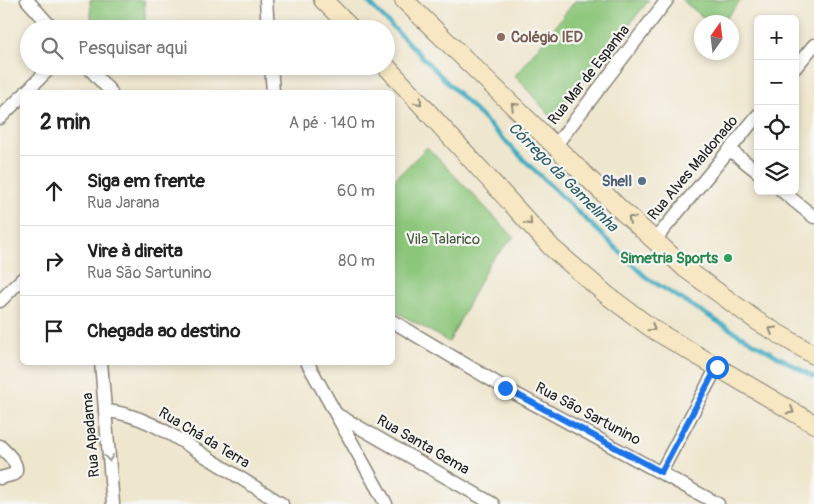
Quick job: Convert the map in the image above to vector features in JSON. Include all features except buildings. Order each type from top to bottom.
[{"type":"main road","points":[[323,0],[343,20]]},
{"type":"main road","points":[[404,0],[654,241],[686,269],[721,296],[771,330],[814,355]]},
{"type":"main road","points":[[394,75],[552,248],[608,296],[654,330],[814,424]]},
{"type":"street","points":[[27,0],[45,20]]},
{"type":"street","points":[[266,0],[267,20]]},
{"type":"street","name":"Rua Mar de Espanha","points":[[555,146],[668,0]]},
{"type":"street","points":[[799,64],[812,50]]},
{"type":"street","points":[[28,90],[43,75]]},
{"type":"street","points":[[95,75],[109,90]]},
{"type":"street","points":[[272,75],[273,90]]},
{"type":"street","points":[[0,118],[20,98]]},
{"type":"street","name":"Rua Alves Maldonado","points":[[654,241],[754,120]]},
{"type":"street","points":[[730,150],[754,169]]},
{"type":"street","points":[[787,195],[814,217]]},
{"type":"street","points":[[0,301],[20,281]]},
{"type":"street","name":"Rua São Sartunino","points":[[395,323],[505,388],[718,504]]},
{"type":"street","name":"Rua Apadama","points":[[101,365],[113,504]]},
{"type":"street","points":[[309,365],[386,504]]},
{"type":"street","points":[[661,472],[717,367]]},
{"type":"street","name":"Rua Chá da Terra","points":[[105,411],[125,414],[148,422],[282,504]]},
{"type":"street","name":"Rua Santa Gema","points":[[336,414],[493,504]]},
{"type":"street","points":[[0,446],[16,465],[17,469],[15,474],[0,478]]},
{"type":"green space","points":[[90,0],[144,0],[145,20],[91,20]]},
{"type":"green space","points":[[576,0],[649,0],[553,119],[515,76]]},
{"type":"green space","points":[[682,0],[741,0],[729,15],[700,15]]},
{"type":"green space","name":"Vila Talarico","points":[[427,147],[514,237],[489,263],[449,342],[395,311],[395,179]]},
{"type":"waterway","name":"Córrego da Gamelinha","points":[[366,0],[386,20]]},
{"type":"waterway","name":"Córrego da Gamelinha","points":[[395,29],[524,160],[647,278],[738,334],[814,377]]},
{"type":"place","name":"Colégio IED","points":[[501,37]]},
{"type":"place","name":"Shell","points":[[642,181]]},
{"type":"place","name":"Simetria Sports","points":[[728,258]]},
{"type":"route","points":[[505,388],[661,472],[717,367]]}]
